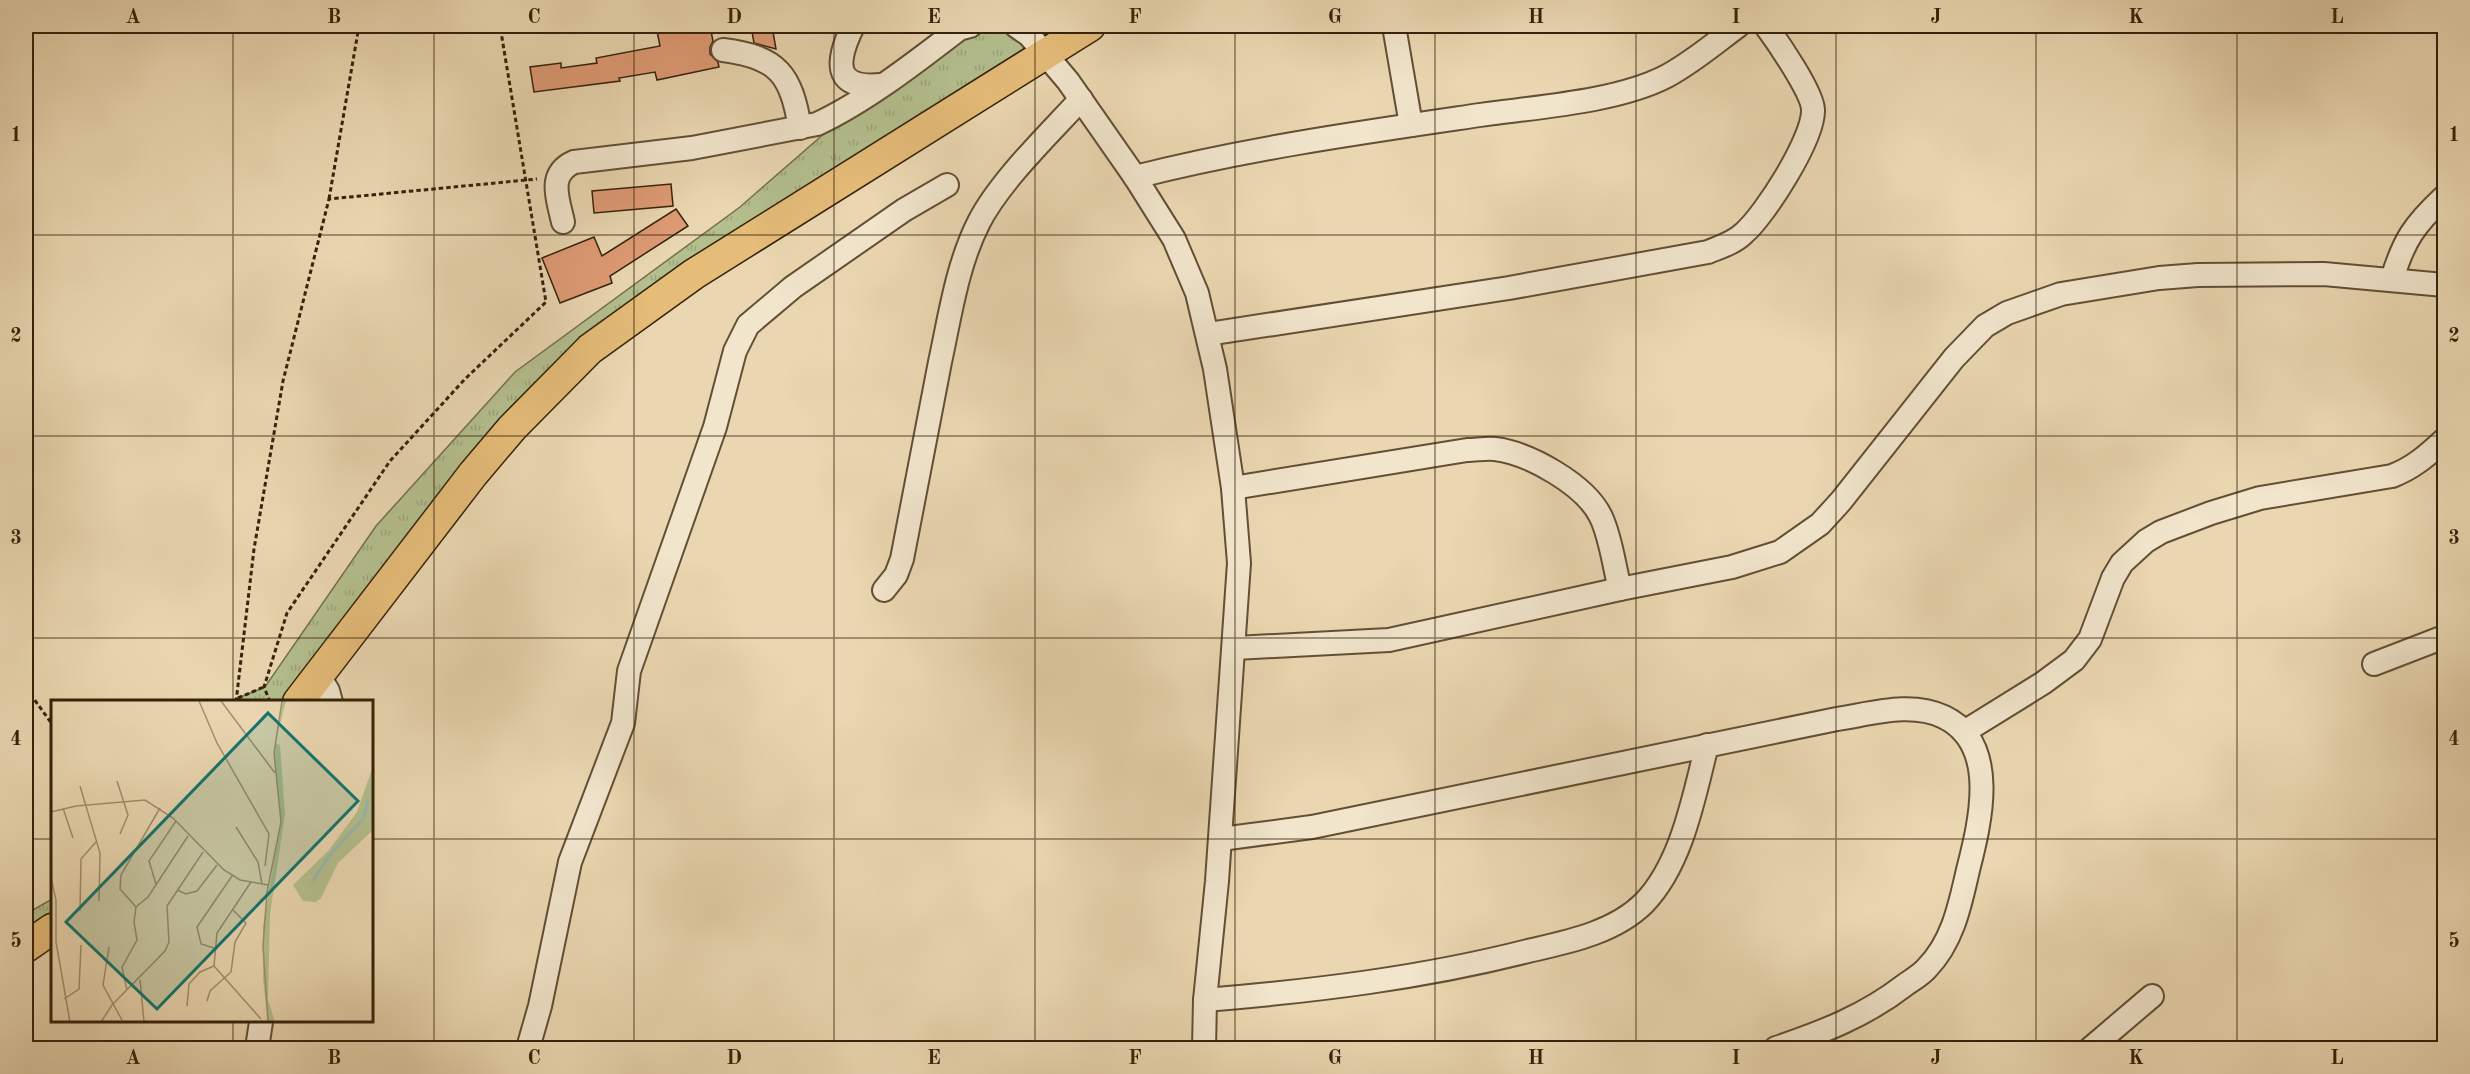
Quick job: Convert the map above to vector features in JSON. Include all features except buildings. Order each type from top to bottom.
[{"type":"main road","points":[[302,700],[325,689],[364,614],[473,474],[512,428],[590,349],[694,274],[1090,26]]},
{"type":"main road","points":[[26,947],[51,930]]},
{"type":"street","points":[[853,26],[841,54],[844,76],[858,86],[880,85]]},
{"type":"street","points":[[563,222],[557,198],[556,179],[565,166],[574,162],[692,148],[800,128],[832,117],[910,66],[959,29],[970,26]]},
{"type":"street","points":[[1016,26],[1029,35],[1047,54],[1134,177],[1183,257],[1194,284],[1208,334],[1233,488],[1239,563],[1221,839],[1205,1000],[1204,1048]]},
{"type":"street","points":[[1394,26],[1411,125]]},
{"type":"street","points":[[1134,177],[1228,154],[1614,94],[1667,76],[1738,26]]},
{"type":"street","points":[[1208,334],[1509,288],[1707,252],[1731,243],[1745,233],[1774,196],[1800,149],[1812,118],[1813,109],[1809,95],[1766,26]]},
{"type":"street","points":[[723,50],[750,53],[772,65],[789,85],[800,128]]},
{"type":"street","points":[[884,590],[896,575],[902,559],[951,309],[968,249],[980,220],[998,194],[1024,161],[1081,99]]},
{"type":"street","points":[[528,1048],[540,1006],[570,862],[623,723],[629,670],[715,427],[735,351],[748,325],[763,310],[904,210],[947,185]]},
{"type":"street","points":[[2392,279],[2408,237],[2428,212],[2445,197]]},
{"type":"street","points":[[1235,648],[1389,640],[1732,567],[1780,552],[1820,524],[1841,501],[1969,342],[1985,326],[2023,306],[2061,294],[2159,278],[2279,273],[2392,279],[2445,285]]},
{"type":"street","points":[[1964,732],[2043,683],[2074,660],[2090,639],[2122,563],[2146,541],[2177,525],[2260,498],[2392,476],[2420,462],[2445,440]]},
{"type":"street","points":[[1233,488],[1467,450],[1493,448],[1509,452],[1537,463],[1563,478],[1595,506],[1602,518],[1620,589]]},
{"type":"street","points":[[2374,664],[2445,637]]},
{"type":"street","points":[[1221,839],[1312,827],[1837,719],[1908,709],[1924,710],[1944,717],[1964,732],[1974,750],[1980,771],[1981,812],[1950,936],[1926,969],[1858,1017],[1776,1048]]},
{"type":"street","points":[[1205,1000],[1294,992],[1430,973],[1553,945],[1610,927],[1632,914],[1658,885],[1686,825],[1707,745]]},
{"type":"street","points":[[2091,1048],[2152,996]]},
{"type":"street","points":[[257,1048],[261,1023]]},
{"type":"path","points":[[237,700],[254,549],[282,381],[329,199],[359,26]]},
{"type":"path","points":[[269,700],[264,687],[287,613],[390,461],[465,379],[546,302],[500,26]]},
{"type":"path","points":[[329,199],[526,179],[556,179]]},
{"type":"path","points":[[237,700],[264,687]]},
{"type":"path","points":[[26,688],[51,723]]},
{"type":"green space","points":[[964,26],[1090,26],[590,349],[300,700],[237,700],[265,687],[376,526],[515,372],[740,207],[880,85]]},
{"type":"green space","points":[[51,900],[51,930],[26,947],[26,914]]}]
